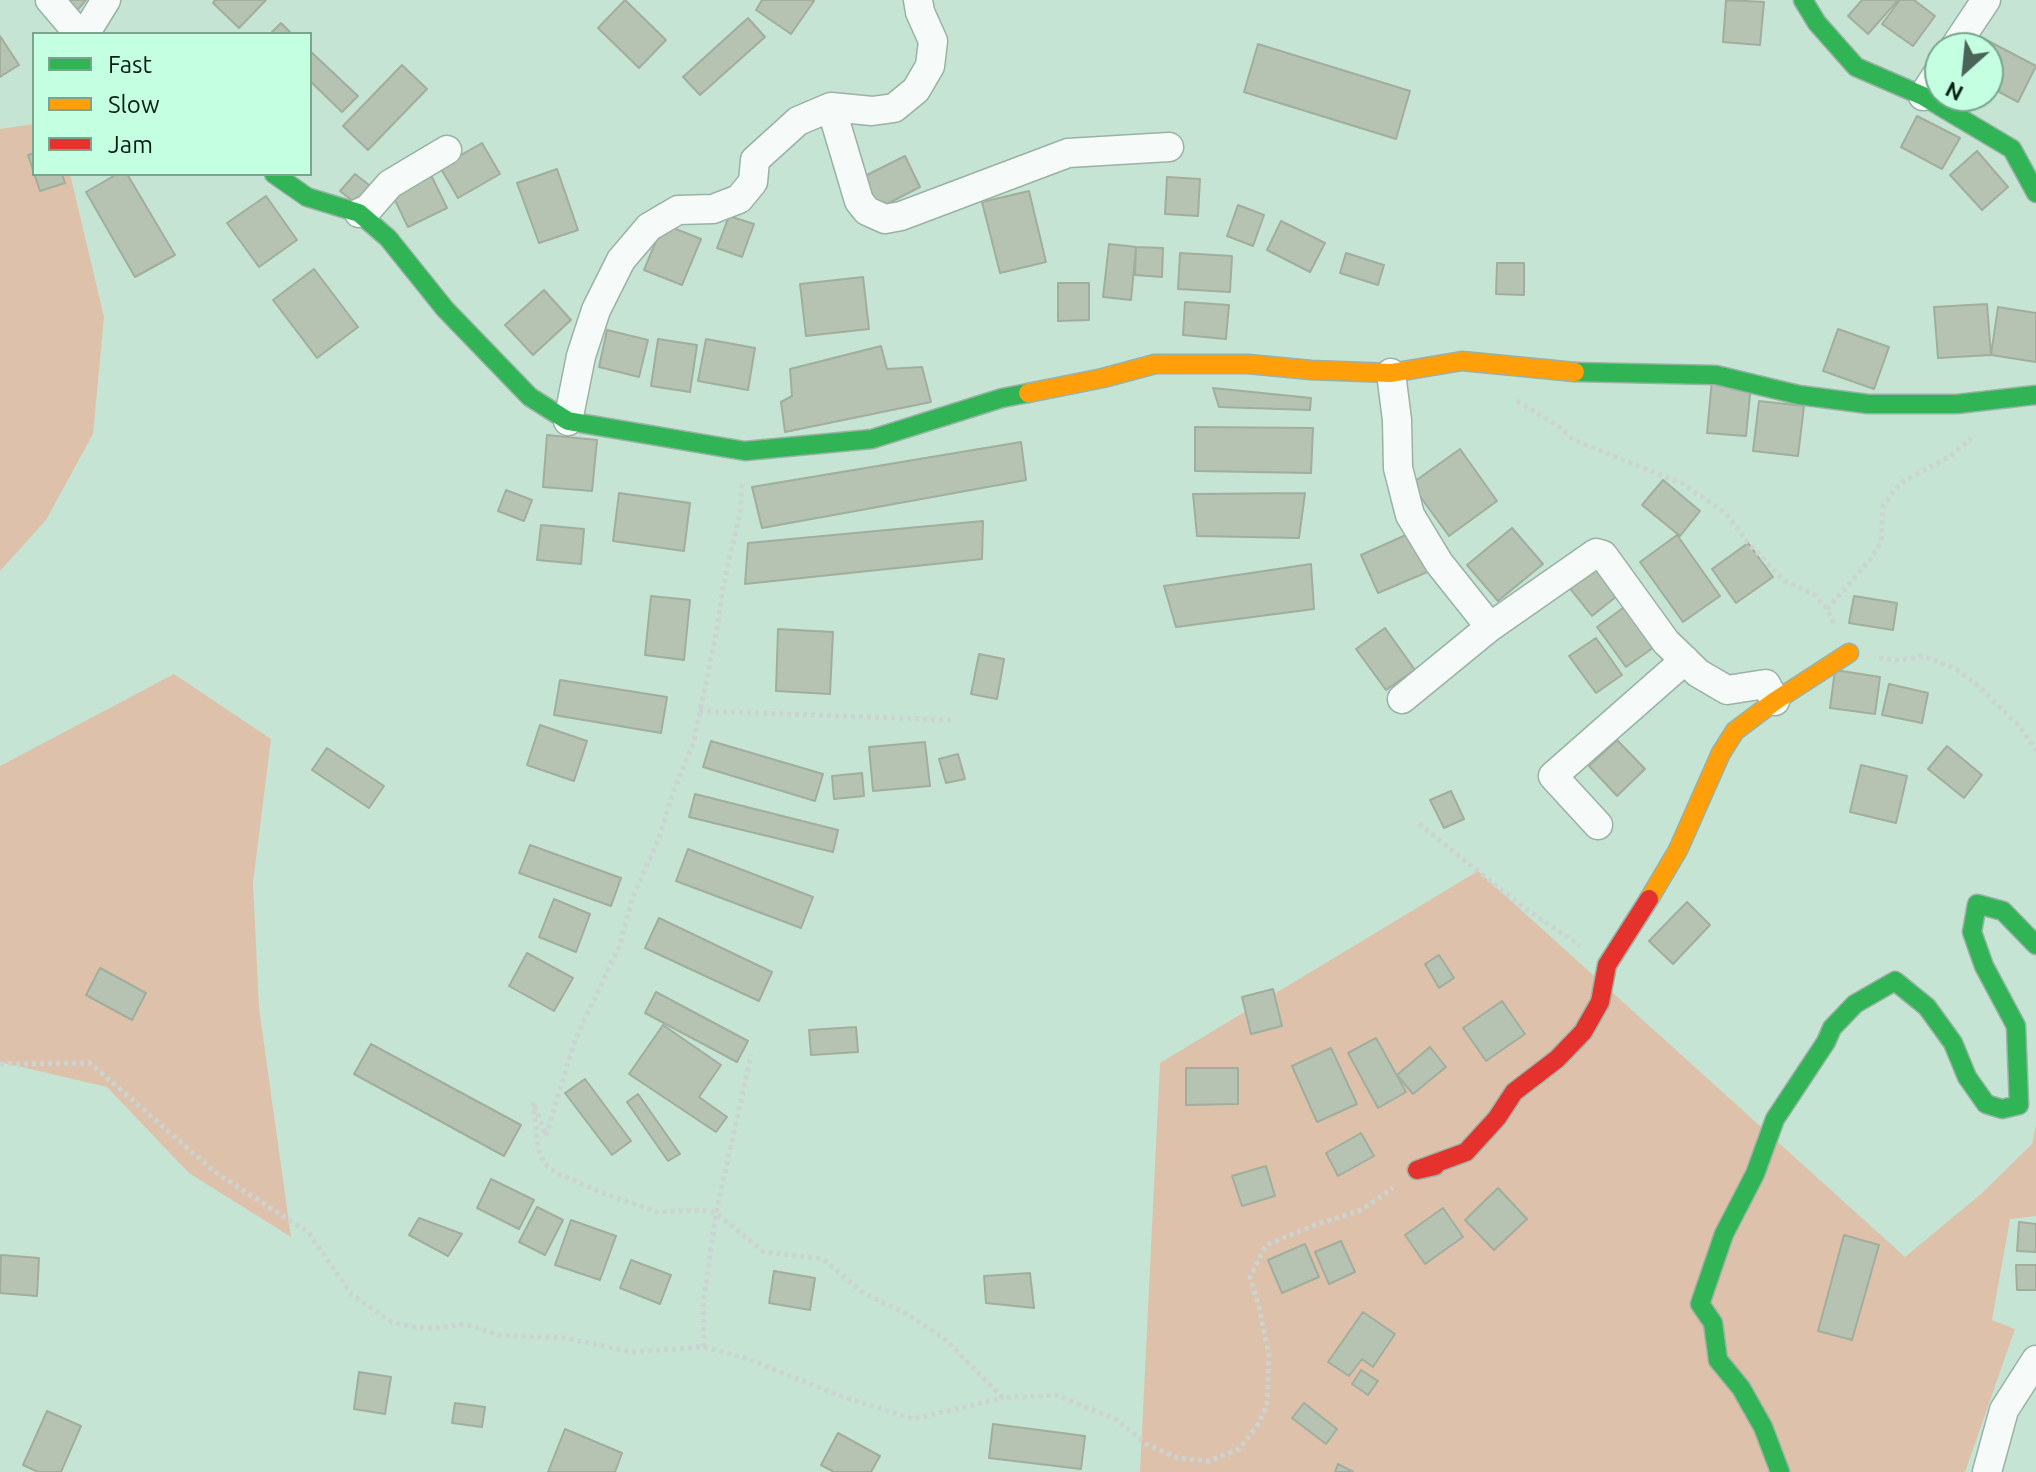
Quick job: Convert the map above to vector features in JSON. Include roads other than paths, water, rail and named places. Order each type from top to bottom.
[{"type":"street","points":[[50,0],[80,32]]},
{"type":"street","points":[[83,32],[106,0]]},
{"type":"street","points":[[568,421],[581,356],[596,310],[621,260],[649,227],[678,210],[713,209],[739,199],[753,182],[755,160],[798,121],[831,107],[872,111],[894,108],[916,90],[930,66],[933,41],[918,0]]},
{"type":"street","points":[[1803,0],[1817,23],[1856,67],[1923,96],[2012,149],[2036,193]]},
{"type":"street","points":[[1965,32],[1986,0]]},
{"type":"street","points":[[831,107],[859,201],[867,211],[885,219],[901,216],[1068,153],[1169,147]]},
{"type":"street","points":[[359,213],[368,209],[390,184],[447,150]]},
{"type":"street","points":[[277,176],[307,197],[359,213],[388,238],[445,309],[530,397],[568,421],[745,451],[872,439],[1002,398],[1155,364],[1248,364],[1391,373],[1462,361],[1574,372],[1716,375],[1799,395],[1868,404],[1986,402],[2036,395]]},
{"type":"street","points":[[1391,373],[1397,420],[1398,468],[1410,515],[1439,563],[1490,627]]},
{"type":"street","points":[[1402,699],[1490,627],[1596,553],[1603,555],[1666,642],[1698,673],[1727,690],[1766,684],[1775,701]]},
{"type":"street","points":[[1435,1166],[1417,1170],[1466,1152],[1497,1118],[1514,1092],[1557,1059],[1583,1032],[1600,1002],[1607,965],[1678,850],[1721,753],[1735,731],[1849,653]]},
{"type":"street","points":[[1598,825],[1553,776],[1685,660]]},
{"type":"street","points":[[1780,1472],[1763,1427],[1741,1388],[1718,1360],[1713,1323],[1700,1304],[1724,1234],[1755,1174],[1775,1119],[1832,1028],[1855,1004],[1895,981],[1927,1007],[1953,1043],[1967,1077],[1986,1104],[2002,1109],[2019,1105],[2016,1026],[1984,966],[1972,932],[1977,904],[2003,911],[2036,945]]},
{"type":"street","points":[[1987,1472],[2004,1410],[2036,1360]]}]
